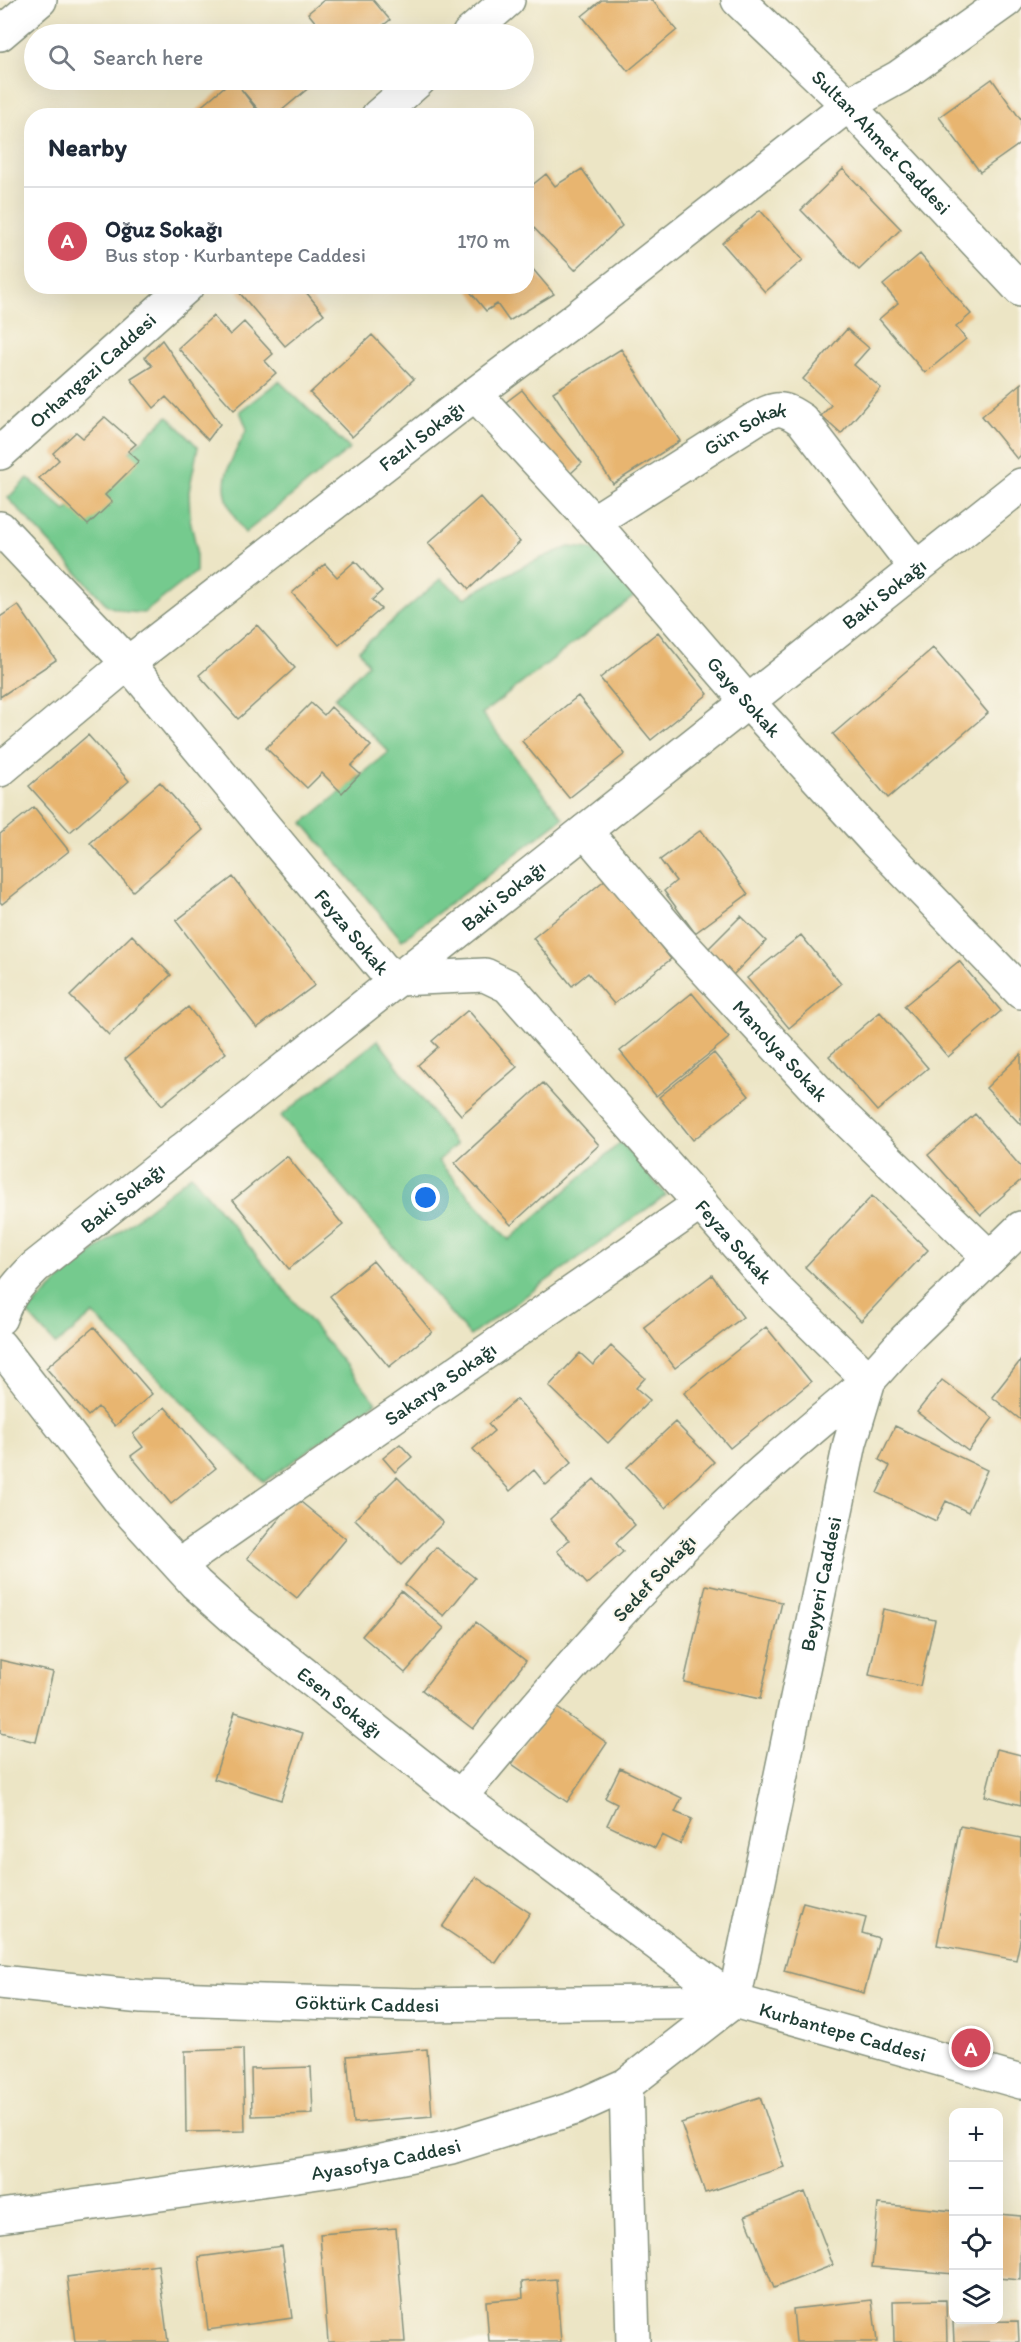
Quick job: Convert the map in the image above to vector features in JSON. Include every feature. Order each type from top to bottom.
[{"type":"street","points":[[0,34],[40,0]]},
{"type":"street","points":[[480,24],[508,0]]},
{"type":"street","name":"Sultan Ahmet Caddesi","points":[[738,0],[848,105],[1021,290]]},
{"type":"street","name":"Fazıl Sokağı","points":[[0,770],[128,663],[475,394],[575,320],[848,105],[899,77],[1007,0]]},
{"type":"street","points":[[387,108],[407,90]]},
{"type":"street","name":"Orhangazi Caddesi","points":[[0,453],[178,294]]},
{"type":"street","name":"Gaye Sokak","points":[[475,394],[593,522],[748,702],[873,839],[1021,992]]},
{"type":"street","name":"Gün Sokak","points":[[593,522],[772,409],[786,409],[802,420],[916,568]]},
{"type":"street","name":"Baki Sokağı","points":[[0,1318],[4,1304],[15,1287],[35,1267],[1021,485]]},
{"type":"street","name":"Feyza Sokak","points":[[0,528],[128,663],[353,936],[383,969],[398,979],[485,975],[508,986],[776,1289],[868,1380]]},
{"type":"street","name":"Manolya Sokak","points":[[585,831],[678,940],[827,1101],[990,1258]]},
{"type":"street","name":"Sakarya Sokağı","points":[[179,1565],[701,1203]]},
{"type":"street","name":"Beyyeri Caddesi","points":[[734,2001],[850,1443],[868,1380],[905,1340],[1021,1228]]},
{"type":"street","name":"Esen Sokağı","points":[[0,1346],[120,1502],[196,1584],[242,1625],[460,1797],[734,2001]]},
{"type":"street","name":"Sedef Sokağı","points":[[460,1797],[526,1717],[655,1575],[717,1513],[868,1380]]},
{"type":"street","name":"Göktürk Caddesi","points":[[0,1982],[142,1997],[275,2002],[415,2005],[734,2001]]},
{"type":"street","name":"Kurbantepe Caddesi","points":[[734,2001],[1021,2082]]},
{"type":"street","name":"Ayasofya Caddesi","points":[[0,2216],[348,2168],[451,2147],[575,2108],[626,2085],[734,2001]]},
{"type":"street","points":[[626,2085],[633,2342]]},
{"type":"green space","points":[[279,381],[350,449],[245,533],[229,504],[225,481],[232,458],[247,429],[240,411]]},
{"type":"green space","points":[[168,416],[198,447],[189,491],[190,519],[196,546],[196,572],[144,613],[127,612],[108,606],[8,498],[28,478],[66,511]]},
{"type":"green space","points":[[569,547],[591,549],[636,595],[482,714],[563,818],[402,940],[303,823],[389,752],[335,698],[368,664],[359,650],[441,579],[465,598],[516,570]]},
{"type":"green space","points":[[378,1040],[456,1145],[438,1161],[509,1240],[621,1142],[666,1195],[470,1336],[281,1116]]},
{"type":"green space","points":[[191,1175],[376,1402],[264,1482],[93,1314],[56,1345],[27,1313],[69,1271]]},
{"type":"building","points":[[324,0],[373,0],[390,20],[385,24],[317,24],[308,13]]},
{"type":"building","points":[[602,0],[652,0],[677,30],[628,71],[582,16]]},
{"type":"building","points":[[992,79],[1021,120],[1021,143],[980,172],[939,117]]},
{"type":"building","points":[[220,90],[242,90],[255,108],[199,108]]},
{"type":"building","points":[[242,90],[306,90],[285,108],[257,108]]},
{"type":"building","points":[[582,169],[622,226],[575,270],[534,228],[534,184],[546,174],[555,186]]},
{"type":"building","points":[[843,169],[901,229],[859,270],[801,210]]},
{"type":"building","points":[[760,210],[803,260],[765,292],[722,243]]},
{"type":"building","points":[[920,254],[971,314],[956,327],[966,339],[925,373],[879,319],[898,303],[883,285]]},
{"type":"building","points":[[534,270],[554,294],[509,321],[497,304],[486,311],[472,294],[534,294]]},
{"type":"building","points":[[241,294],[308,294],[324,314],[285,346]]},
{"type":"building","points":[[213,316],[230,335],[244,322],[273,354],[265,361],[276,373],[234,410],[178,348]]},
{"type":"building","points":[[847,329],[869,348],[854,365],[881,388],[841,434],[821,416],[831,405],[803,379]]},
{"type":"building","points":[[372,335],[414,379],[352,437],[310,393]]},
{"type":"building","points":[[162,340],[220,424],[208,440],[166,397],[154,408],[131,379],[152,366],[145,357]]},
{"type":"building","points":[[621,349],[680,441],[613,484],[553,392]]},
{"type":"building","points":[[1021,383],[1021,455],[1017,459],[982,416]]},
{"type":"building","points":[[522,390],[582,463],[570,474],[506,402]]},
{"type":"building","points":[[105,417],[136,444],[128,451],[139,461],[105,495],[112,502],[88,525],[39,478],[59,460],[53,453],[76,432],[83,438]]},
{"type":"building","points":[[480,497],[520,542],[469,589],[428,543]]},
{"type":"building","points":[[355,561],[382,591],[372,600],[381,609],[339,645],[292,593],[325,564],[337,577]]},
{"type":"building","points":[[18,605],[56,660],[0,697],[0,617]]},
{"type":"building","points":[[257,625],[295,668],[238,719],[199,675]]},
{"type":"building","points":[[658,632],[708,694],[651,740],[600,678]]},
{"type":"building","points":[[933,648],[988,713],[888,798],[833,734]]},
{"type":"building","points":[[578,696],[625,754],[569,798],[522,741]]},
{"type":"building","points":[[311,703],[324,715],[331,707],[371,746],[351,766],[360,774],[342,793],[322,773],[307,788],[266,748]]},
{"type":"building","points":[[88,735],[129,781],[70,832],[29,786]]},
{"type":"building","points":[[160,782],[203,830],[133,891],[90,843]]},
{"type":"building","points":[[34,807],[69,851],[2,904],[0,902],[0,834]]},
{"type":"building","points":[[701,830],[748,894],[695,933],[664,891],[676,881],[660,860]]},
{"type":"building","points":[[233,877],[315,985],[257,1028],[176,921]]},
{"type":"building","points":[[606,879],[671,959],[614,1004],[588,973],[572,986],[533,938]]},
{"type":"building","points":[[741,916],[766,941],[733,975],[708,949]]},
{"type":"building","points":[[132,935],[171,975],[109,1035],[70,996]]},
{"type":"building","points":[[801,935],[841,984],[789,1028],[747,978]]},
{"type":"building","points":[[959,961],[1001,1011],[948,1057],[904,1006]]},
{"type":"building","points":[[692,993],[729,1038],[656,1096],[620,1051]]},
{"type":"building","points":[[188,1007],[226,1053],[162,1105],[125,1059]]},
{"type":"building","points":[[468,1010],[517,1067],[461,1115],[418,1065],[438,1047],[432,1041]]},
{"type":"building","points":[[880,1012],[928,1068],[877,1111],[829,1056]]},
{"type":"building","points":[[714,1053],[749,1096],[693,1140],[659,1097]]},
{"type":"building","points":[[1021,1054],[1021,1125],[986,1088]]},
{"type":"building","points":[[543,1083],[599,1145],[511,1225],[455,1163]]},
{"type":"building","points":[[975,1114],[1021,1167],[1021,1180],[981,1215],[928,1155]]},
{"type":"building","points":[[287,1156],[343,1225],[289,1269],[233,1200]]},
{"type":"building","points":[[872,1196],[928,1250],[861,1321],[805,1267]]},
{"type":"building","points":[[373,1261],[432,1332],[389,1367],[330,1296]]},
{"type":"building","points":[[712,1275],[743,1317],[675,1368],[644,1327]]},
{"type":"building","points":[[94,1327],[152,1394],[115,1426],[98,1407],[88,1416],[46,1368]]},
{"type":"building","points":[[766,1327],[811,1382],[730,1448],[684,1393]]},
{"type":"building","points":[[611,1346],[645,1378],[636,1388],[650,1400],[608,1443],[549,1386],[580,1353],[593,1365]]},
{"type":"building","points":[[1021,1360],[1021,1420],[992,1397]]},
{"type":"building","points":[[942,1380],[993,1418],[968,1451],[917,1412]]},
{"type":"building","points":[[517,1399],[572,1462],[546,1485],[534,1470],[510,1491],[473,1449],[494,1431],[488,1424]]},
{"type":"building","points":[[165,1407],[216,1468],[171,1504],[131,1456],[143,1447],[133,1434]]},
{"type":"building","points":[[675,1422],[714,1462],[665,1508],[627,1467]]},
{"type":"building","points":[[895,1426],[987,1470],[968,1512],[946,1501],[936,1521],[877,1493],[890,1466],[879,1460]]},
{"type":"building","points":[[400,1444],[412,1457],[395,1472],[383,1458]]},
{"type":"building","points":[[397,1477],[443,1523],[401,1565],[355,1519]]},
{"type":"building","points":[[594,1479],[635,1525],[616,1543],[623,1552],[587,1584],[557,1551],[569,1540],[550,1519]]},
{"type":"building","points":[[296,1498],[346,1539],[297,1598],[247,1558]]},
{"type":"building","points":[[436,1547],[475,1578],[444,1616],[405,1585]]},
{"type":"building","points":[[706,1585],[782,1602],[760,1699],[684,1682]]},
{"type":"building","points":[[401,1591],[444,1628],[405,1673],[362,1636]]},
{"type":"building","points":[[883,1609],[935,1620],[920,1686],[869,1675]]},
{"type":"building","points":[[476,1622],[526,1661],[473,1729],[422,1690]]},
{"type":"building","points":[[0,1660],[53,1672],[36,1742],[0,1733]]},
{"type":"building","points":[[553,1705],[607,1743],[567,1802],[512,1764]]},
{"type":"building","points":[[235,1712],[303,1733],[281,1800],[214,1779]]},
{"type":"building","points":[[997,1749],[1021,1755],[1021,1805],[985,1796]]},
{"type":"building","points":[[620,1768],[682,1798],[675,1812],[692,1819],[680,1844],[662,1835],[655,1848],[607,1825],[617,1804],[605,1798]]},
{"type":"building","points":[[960,1826],[1021,1838],[1021,1937],[1016,1960],[937,1945]]},
{"type":"building","points":[[476,1877],[530,1913],[496,1963],[442,1927]]},
{"type":"building","points":[[803,1902],[866,1918],[862,1933],[879,1938],[864,1993],[784,1971]]},
{"type":"building","points":[[243,2049],[245,2131],[186,2132],[185,2051]]},
{"type":"building","points":[[427,2049],[432,2116],[353,2123],[347,2056]]},
{"type":"building","points":[[311,2067],[313,2114],[252,2116],[251,2069]]},
{"type":"building","points":[[760,2097],[784,2167],[705,2193],[681,2123]]},
{"type":"building","points":[[805,2192],[833,2265],[774,2288],[745,2216]]},
{"type":"building","points":[[878,2204],[949,2211],[949,2274],[872,2267]]},
{"type":"building","points":[[1003,2214],[1021,2216],[1020,2280],[1003,2278]]},
{"type":"building","points":[[396,2228],[405,2342],[328,2342],[320,2234]]},
{"type":"building","points":[[282,2246],[292,2318],[208,2330],[199,2257]]},
{"type":"building","points":[[158,2265],[168,2342],[75,2342],[67,2277]]},
{"type":"building","points":[[556,2279],[561,2342],[489,2342],[486,2301],[523,2298],[522,2282]]},
{"type":"building","points":[[872,2300],[877,2342],[796,2342],[793,2309]]},
{"type":"building","points":[[946,2300],[947,2342],[894,2342],[893,2301]]},
{"type":"building","points":[[1003,2321],[1018,2321],[1019,2342],[954,2342],[953,2324],[1003,2324]]},
{"type":"place","name":"Oğuz Sokağı","points":[[971,2048]]}]
